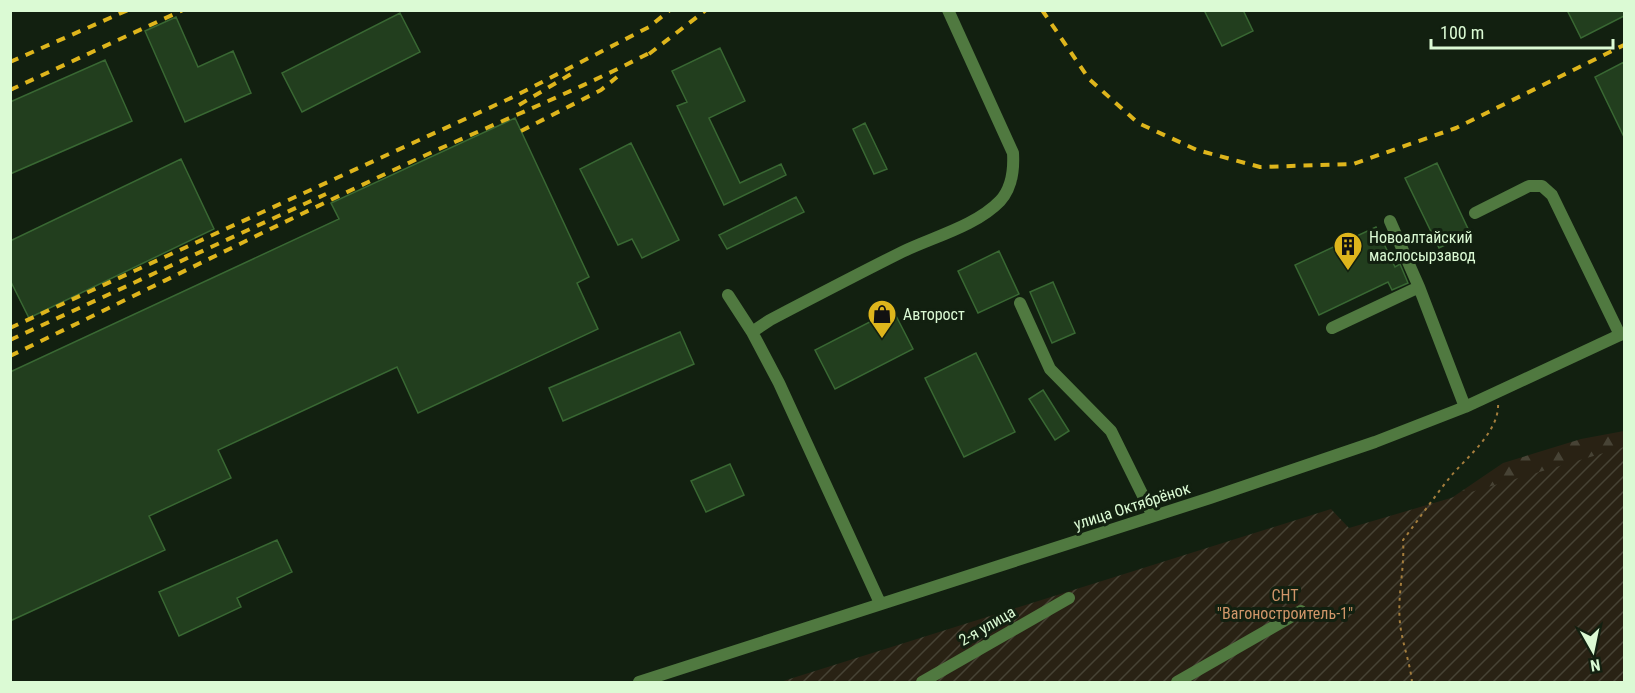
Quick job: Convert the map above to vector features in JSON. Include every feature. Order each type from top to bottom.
[{"type":"street","points":[[752,333],[770,320],[902,252],[971,220],[990,208],[1005,194],[1013,176],[1012,153],[948,10]]},
{"type":"street","points":[[1475,213],[1529,186],[1542,186],[1552,195],[1622,334]]},
{"type":"street","points":[[1390,220],[1419,287],[1465,407]]},
{"type":"street","points":[[1332,328],[1419,287]]},
{"type":"street","points":[[728,295],[779,383],[880,603]]},
{"type":"street","points":[[1020,303],[1050,369],[1111,431],[1153,516]]},
{"type":"street","name":"улица Октябрёнок","points":[[639,682],[1153,516],[1364,445],[1465,407],[1622,334]]},
{"type":"street","name":"2-я улица","points":[[922,682],[1069,598]]},
{"type":"street","points":[[1177,682],[1301,611]]},
{"type":"path","points":[[1412,682],[1400,625],[1399,592],[1405,567],[1403,540],[1452,475],[1475,453],[1499,413],[1497,392]]},
{"type":"green space","points":[[1624,431],[1624,459],[1418,508],[1450,499],[1503,463],[1581,439]]},
{"type":"green space","name":"СНТ \"Вагоностроитель-1\"","points":[[1624,447],[1624,682],[780,682],[1331,509],[1349,528]]},
{"type":"building","points":[[1204,10],[1243,10],[1253,31],[1222,46]]},
{"type":"building","points":[[1567,10],[1624,10],[1624,16],[1581,38]]},
{"type":"building","points":[[400,13],[420,52],[302,112],[282,73]]},
{"type":"building","points":[[176,17],[198,67],[233,51],[251,93],[185,122],[145,31]]},
{"type":"building","points":[[720,48],[745,101],[709,118],[740,183],[781,164],[786,175],[724,205],[677,106],[687,102],[672,71]]},
{"type":"building","points":[[105,60],[132,121],[10,174],[10,102]]},
{"type":"building","points":[[1624,62],[1624,137],[1595,77]]},
{"type":"building","points":[[515,118],[589,277],[577,283],[598,329],[418,413],[397,367],[218,450],[231,478],[149,516],[165,550],[10,621],[10,372],[339,219],[331,203]]},
{"type":"building","points":[[865,123],[887,169],[874,174],[853,129]]},
{"type":"building","points":[[631,143],[679,240],[642,258],[632,239],[618,245],[580,169]]},
{"type":"building","points":[[181,159],[214,229],[29,318],[10,280],[10,241]]},
{"type":"building","points":[[1437,163],[1470,233],[1439,248],[1405,178]]},
{"type":"building","points":[[796,197],[804,212],[727,249],[719,235]]},
{"type":"building","name":"Новоалтайский маслосырзавод","points":[[1376,227],[1395,267],[1400,264],[1408,283],[1392,290],[1388,282],[1319,315],[1295,265]]},
{"type":"building","points":[[999,251],[1019,294],[978,313],[958,271]]},
{"type":"building","points":[[1053,282],[1075,333],[1052,343],[1030,292]]},
{"type":"building","points":[[893,310],[913,349],[835,389],[815,350]]},
{"type":"building","points":[[680,332],[694,364],[563,421],[549,388]]},
{"type":"building","points":[[976,353],[1015,432],[964,457],[925,378]]},
{"type":"building","points":[[1043,390],[1069,431],[1055,440],[1029,399]]},
{"type":"building","points":[[730,464],[744,495],[706,512],[691,481]]},
{"type":"building","points":[[277,540],[292,572],[237,598],[241,607],[179,636],[159,592]]},
{"type":"railway","points":[[10,62],[128,10]]},
{"type":"railway","points":[[10,90],[183,10]]},
{"type":"railway","points":[[10,328],[513,97],[649,27],[670,10]]},
{"type":"railway","points":[[649,54],[706,10]]},
{"type":"railway","points":[[1042,10],[1089,79],[1138,123],[1197,150],[1260,167],[1353,164],[1456,128],[1624,45]]},
{"type":"railway","points":[[10,356],[364,184],[655,50]]},
{"type":"railway","points":[[519,105],[571,74]]},
{"type":"railway","points":[[521,131],[601,90],[617,77]]},
{"type":"railway","points":[[10,340],[326,194]]},
{"type":"place","name":"Новоалтайский маслосырзавод","points":[[1348,272]]},
{"type":"place","name":"Авторост","points":[[882,340]]}]
